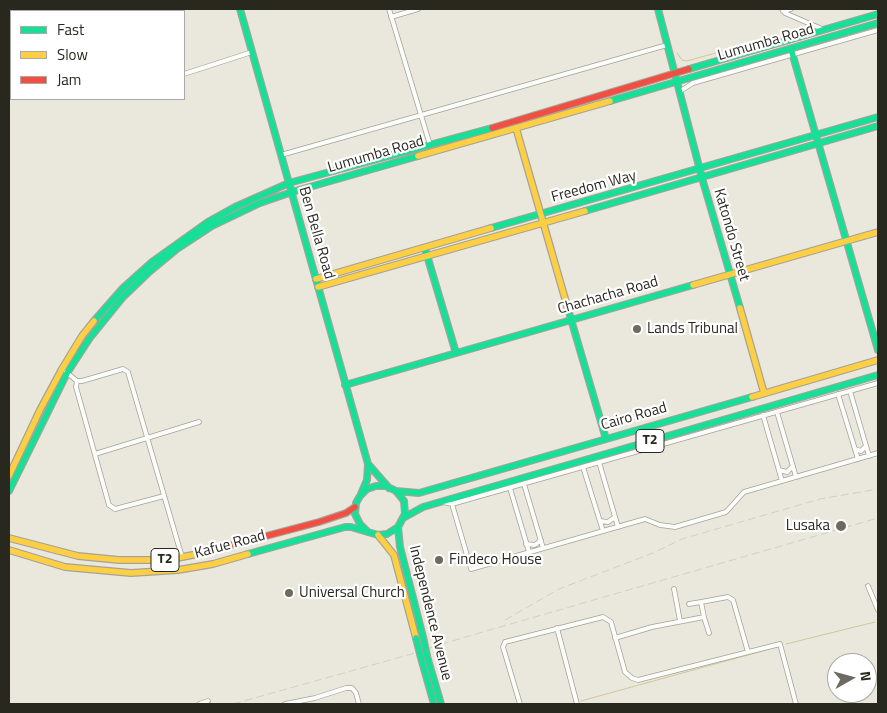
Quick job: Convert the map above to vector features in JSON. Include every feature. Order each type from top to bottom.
[{"type":"main road","name":"Ben Bella Road","points":[[240,9],[368,464],[367,480],[360,496]]},
{"type":"main road","name":"Katondo Street","points":[[658,9],[699,169],[764,393]]},
{"type":"main road","name":"Lumumba Road","points":[[9,491],[82,336],[105,308],[152,262],[208,222],[235,206],[289,183],[512,122],[674,72],[878,14]]},
{"type":"main road","name":"Lumumba Road","points":[[9,476],[40,410],[64,371],[123,297],[177,249],[212,226],[238,213],[292,192],[676,82],[792,52],[878,23]]},
{"type":"main road","points":[[792,52],[878,350]]},
{"type":"main road","name":"Freedom Way","points":[[316,279],[878,118]]},
{"type":"main road","name":"Freedom Way","points":[[318,287],[878,126]]},
{"type":"main road","points":[[516,128],[606,438]]},
{"type":"main road","name":"Chachacha Road","points":[[345,385],[878,232]]},
{"type":"main road","points":[[471,234],[474,242]]},
{"type":"main road","points":[[424,248],[456,353]]},
{"type":"main road","name":"Cairo Road","points":[[396,491],[419,492],[878,360]]},
{"type":"main road","points":[[831,374],[830,382],[836,388]]},
{"type":"main road","points":[[818,377],[824,384],[822,392]]},
{"type":"main road","name":"Cairo Road","points":[[404,518],[423,507],[486,491],[517,479],[877,377]]},
{"type":"main road","points":[[686,416],[684,424],[690,430]]},
{"type":"main road","points":[[673,419],[679,426],[677,433]]},
{"type":"main road","name":"Ben Bella Road","points":[[368,464],[389,488]]},
{"type":"main road","points":[[513,465],[512,474],[517,479]]},
{"type":"main road","points":[[500,469],[506,475],[504,483]]},
{"type":"main road","points":[[373,487],[389,488],[396,491],[402,498],[405,506],[404,518],[398,527],[391,532],[378,535],[368,532],[358,521],[355,514],[355,507],[360,496],[364,491],[373,487]]},
{"type":"main road","name":"Kafue Road","points":[[9,538],[65,554],[92,558],[149,561],[216,550],[319,522],[346,513],[355,507]]},
{"type":"main road","name":"Kafue Road","points":[[9,550],[65,567],[110,572],[151,573],[213,564],[333,530],[351,527],[368,532]]},
{"type":"main road","name":"Independence Avenue","points":[[398,527],[400,547],[419,638]]},
{"type":"main road","name":"Independence Avenue","points":[[378,535],[394,555],[419,638],[434,704]]},
{"type":"main road","name":"Independence Avenue","points":[[424,657],[441,704]]},
{"type":"street","points":[[389,9],[430,145]]},
{"type":"street","points":[[391,17],[418,9]]},
{"type":"street","points":[[783,10],[792,9]]},
{"type":"street","points":[[783,10],[824,30]]},
{"type":"street","points":[[679,92],[693,83],[792,52],[878,30]]},
{"type":"street","points":[[281,155],[667,45]]},
{"type":"street","points":[[185,74],[252,52]]},
{"type":"street","points":[[64,371],[82,381],[123,369],[127,370],[182,557]]},
{"type":"street","points":[[78,380],[76,387],[109,505],[115,509],[164,496]]},
{"type":"street","points":[[441,502],[452,504],[486,491],[510,488],[878,383]]},
{"type":"street","points":[[850,391],[869,456]]},
{"type":"street","points":[[838,394],[858,459]]},
{"type":"street","points":[[786,409],[788,402]]},
{"type":"street","points":[[777,412],[796,477]]},
{"type":"street","points":[[763,416],[782,481]]},
{"type":"street","points":[[730,418],[737,423]]},
{"type":"street","points":[[94,454],[199,422]]},
{"type":"street","points":[[660,445],[662,438]]},
{"type":"street","points":[[855,448],[861,451],[866,446]]},
{"type":"street","points":[[452,504],[471,569],[645,519],[660,525],[676,527],[726,512],[744,492],[878,453]]},
{"type":"street","points":[[599,462],[618,527]]},
{"type":"street","points":[[779,470],[787,472],[792,466]]},
{"type":"street","points":[[562,467],[567,471]]},
{"type":"street","points":[[584,467],[603,531]]},
{"type":"street","points":[[524,484],[543,548]]},
{"type":"street","points":[[510,488],[529,552]]},
{"type":"street","points":[[600,521],[608,522],[615,517]]},
{"type":"street","points":[[526,544],[534,545],[541,540]]},
{"type":"street","points":[[868,586],[878,610]]},
{"type":"street","points":[[674,589],[680,621]]},
{"type":"street","points":[[689,604],[728,597],[733,600],[748,652]]},
{"type":"street","points":[[701,602],[709,633]]},
{"type":"street","points":[[616,638],[680,621],[704,617]]},
{"type":"street","points":[[520,704],[504,644],[507,640],[603,618],[611,622],[625,672],[638,680],[780,644],[796,704]]},
{"type":"street","points":[[557,628],[577,704]]},
{"type":"street","points":[[285,704],[299,703],[346,688],[352,688],[356,693],[359,704]]},
{"type":"street","points":[[199,704],[208,701]]},
{"type":"waterway","points":[[677,53],[682,60],[687,61],[776,36]]},
{"type":"waterway","points":[[786,644],[875,622]]},
{"type":"waterway","points":[[581,701],[773,648]]},
{"type":"railway","points":[[505,620],[559,589],[653,553],[682,539],[820,499],[878,489]]},
{"type":"railway","points":[[233,704],[878,518]]},
{"type":"traffic: fast","points":[[240,9],[368,464],[367,480],[361,494]]},
{"type":"traffic: fast","points":[[658,9],[702,178],[740,308]]},
{"type":"traffic: fast","points":[[689,69],[878,14]]},
{"type":"traffic: fast","points":[[610,101],[878,23]]},
{"type":"traffic: fast","points":[[791,49],[878,350]]},
{"type":"traffic: fast","points":[[491,228],[878,117]]},
{"type":"traffic: fast","points":[[585,211],[878,126]]},
{"type":"traffic: fast","points":[[94,321],[123,288],[152,262],[208,222],[235,207],[289,183],[492,128]]},
{"type":"traffic: fast","points":[[9,491],[67,373],[89,339],[123,297],[177,249],[212,226],[260,203],[418,156]]},
{"type":"traffic: fast","points":[[426,252],[456,353]]},
{"type":"traffic: fast","points":[[345,385],[693,285]]},
{"type":"traffic: fast","points":[[568,309],[606,439]]},
{"type":"traffic: fast","points":[[403,518],[423,507],[878,375]]},
{"type":"traffic: fast","points":[[396,491],[419,493],[752,397]]},
{"type":"traffic: fast","points":[[368,464],[389,488]]},
{"type":"traffic: fast","points":[[248,554],[345,527],[378,535],[387,534],[398,527],[405,514],[404,501],[396,491],[386,486],[376,486],[367,489],[360,496],[356,503],[355,514],[360,524],[368,532]]},
{"type":"traffic: fast","points":[[398,527],[400,547],[423,637]]},
{"type":"traffic: fast","points":[[423,637],[427,656]]},
{"type":"traffic: fast","points":[[416,638],[421,658]]},
{"type":"traffic: fast","points":[[427,656],[441,704]]},
{"type":"traffic: fast","points":[[421,658],[434,704]]},
{"type":"traffic: slow","points":[[418,156],[610,101]]},
{"type":"traffic: slow","points":[[516,128],[568,309]]},
{"type":"traffic: slow","points":[[318,287],[585,211]]},
{"type":"traffic: slow","points":[[316,279],[491,228]]},
{"type":"traffic: slow","points":[[693,285],[878,232]]},
{"type":"traffic: slow","points":[[740,308],[764,393]]},
{"type":"traffic: slow","points":[[9,476],[40,410],[62,369],[82,336],[94,321]]},
{"type":"traffic: slow","points":[[752,397],[878,360]]},
{"type":"traffic: slow","points":[[378,535],[394,555],[416,638]]},
{"type":"traffic: slow","points":[[9,538],[78,556],[119,560],[166,560],[198,554]]},
{"type":"traffic: slow","points":[[9,550],[65,567],[131,573],[178,570],[213,564],[248,554]]},
{"type":"traffic: jam","points":[[492,128],[689,69]]},
{"type":"traffic: jam","points":[[198,554],[319,522],[346,513],[355,507]]},
{"type":"place","name":"Lands Tribunal","points":[[637,329]]},
{"type":"place","name":"Lusaka","points":[[841,526]]},
{"type":"place","name":"Findeco House","points":[[439,560]]},
{"type":"place","name":"Universal Church","points":[[289,593]]}]
